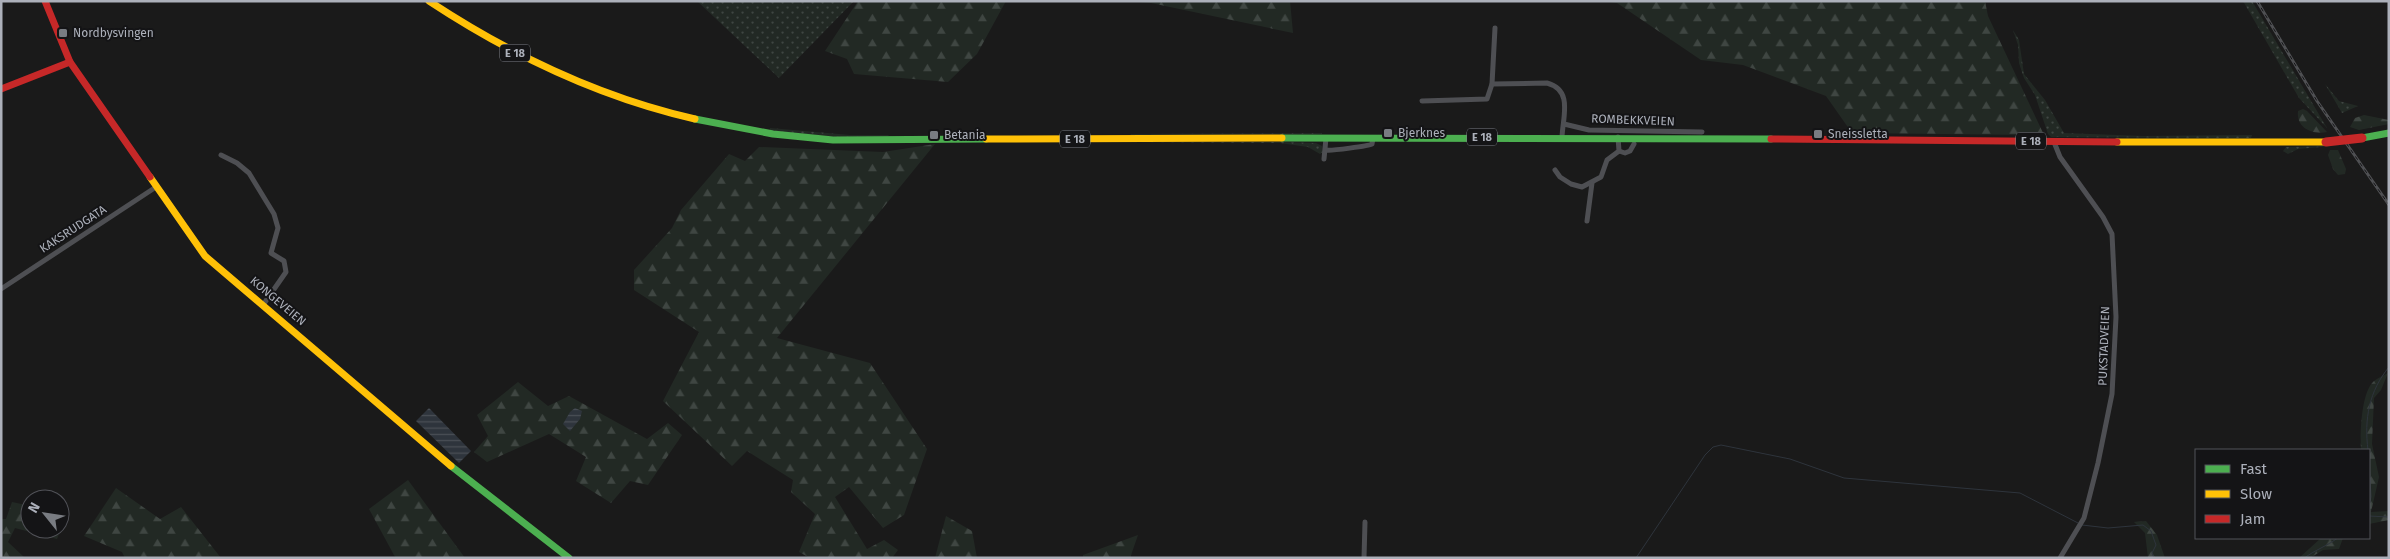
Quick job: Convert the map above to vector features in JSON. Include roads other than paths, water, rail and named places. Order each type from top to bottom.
[{"type":"main road","name":"KONGEVEIEN","points":[[45,1],[70,62],[205,256],[475,486],[569,558]]},
{"type":"main road","name":"E 18","points":[[429,1],[506,49],[582,84],[676,115],[766,134],[833,140],[1562,137],[2054,142],[2326,142],[2389,133]]},
{"type":"main road","points":[[1,89],[70,62]]},
{"type":"street","points":[[1422,101],[1485,100],[1489,96],[1492,84],[1495,28]]},
{"type":"street","points":[[1492,84],[1547,83],[1555,85],[1561,90],[1565,100],[1562,137]]},
{"type":"street","name":"ROMBEKKVEIEN","points":[[1564,124],[1589,130],[1702,132]]},
{"type":"street","points":[[1324,159],[1326,138]]},
{"type":"street","points":[[1326,150],[1336,152],[1349,147],[1369,146],[1372,144],[1373,138]]},
{"type":"street","points":[[1618,138],[1618,151]]},
{"type":"street","name":"PUKSTADVEIEN","points":[[2054,142],[2060,157],[2107,223],[2114,244],[2116,331],[2112,394],[2098,463],[2080,525],[2060,558]]},
{"type":"street","points":[[1618,151],[1625,153],[1630,151],[1634,144]]},
{"type":"street","points":[[1555,170],[1560,177],[1575,186],[1592,183],[1601,177],[1607,160],[1618,151]]},
{"type":"street","points":[[221,155],[237,163],[249,173],[278,224],[278,234],[271,253],[284,261],[286,272],[263,305]]},
{"type":"street","points":[[1587,221],[1592,183]]},
{"type":"street","name":"KAKSRUDGATA","points":[[1,288],[156,187]]},
{"type":"street","points":[[1364,558],[1365,522]]},
{"type":"waterway","points":[[2368,449],[2367,427],[2370,406],[2377,386],[2389,367]]},
{"type":"waterway","points":[[1636,558],[1705,455],[1713,447],[1721,445],[1790,459],[1844,478],[2020,493],[2078,523]]},
{"type":"waterway","points":[[2370,478],[2370,501]]},
{"type":"waterway","points":[[2370,516],[2389,517]]},
{"type":"waterway","points":[[2082,525],[2108,528],[2143,525],[2151,531],[2156,545],[2152,553],[2154,558]]},
{"type":"waterway","points":[[2304,558],[2336,539]]},
{"type":"railway","points":[[2257,1],[2317,101],[2389,205]]},
{"type":"place","name":"Nordbysvingen","points":[[63,33]]},
{"type":"place","name":"Bjerknes","points":[[1388,133]]},
{"type":"place","name":"Sneissletta","points":[[1818,134]]},
{"type":"place","name":"Betania","points":[[934,135]]}]
